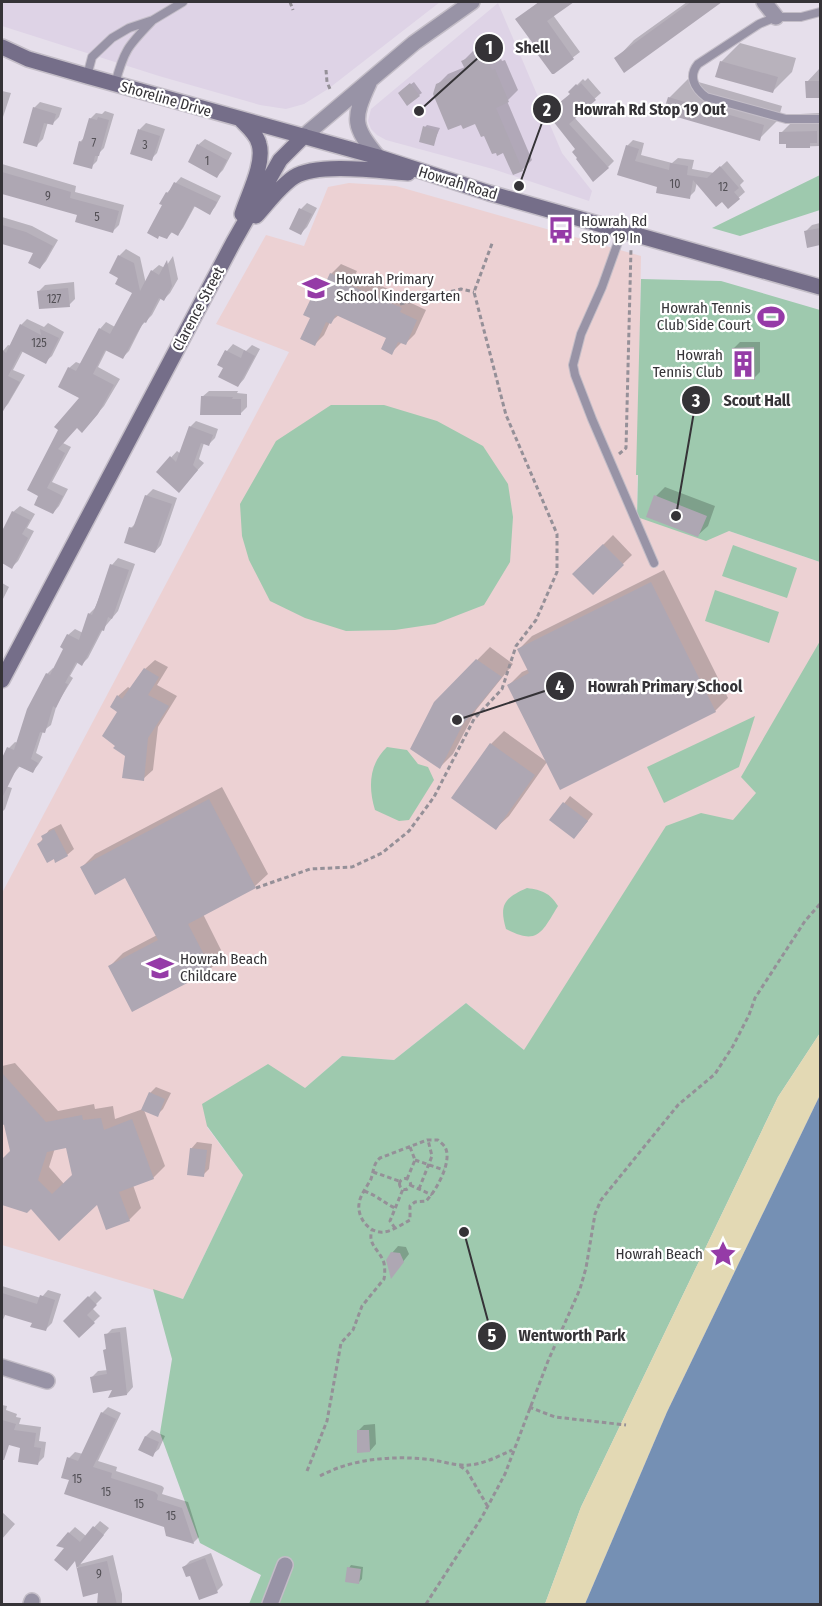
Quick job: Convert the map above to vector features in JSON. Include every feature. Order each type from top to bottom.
[{"type":"main road","name":"Shoreline Drive","points":[[2,47],[28,59],[304,136]]},
{"type":"main road","name":"Shoreline Drive","points":[[2,56],[28,59]]},
{"type":"main road","points":[[233,243],[256,175],[260,156],[259,142],[242,120]]},
{"type":"main road","name":"Howrah Road","points":[[304,136],[378,157],[423,173],[820,287]]},
{"type":"main road","name":"Clarence Street","points":[[2,680],[233,243],[280,160],[304,136]]},
{"type":"main road","points":[[233,243],[283,186],[301,173],[326,169],[423,173]]},
{"type":"street","name":"Clarence Street","points":[[304,136],[414,43],[472,2]]},
{"type":"street","points":[[764,2],[776,17]]},
{"type":"street","points":[[370,81],[361,102],[357,123],[361,135],[378,157]]},
{"type":"street","points":[[2,1367],[47,1381]]},
{"type":"street","points":[[270,1605],[285,1565]]},
{"type":"lane","points":[[87,76],[92,57],[112,38],[129,28],[153,20],[183,2]]},
{"type":"lane","points":[[820,12],[801,17],[776,17],[759,24],[698,64],[692,80],[700,93],[706,96],[786,119],[820,119]]},
{"type":"lane","points":[[115,84],[123,55],[128,46],[153,20]]},
{"type":"lane","points":[[622,231],[602,287],[581,334],[573,365],[580,390],[654,563]]},
{"type":"path","points":[[290,2],[293,10]]},
{"type":"path","points":[[326,70],[330,89]]},
{"type":"path","points":[[256,888],[310,869],[352,867],[382,853],[409,831],[434,797],[474,719],[502,689],[516,646],[536,620],[557,572],[557,534],[506,415],[474,292],[493,241]]},
{"type":"path","points":[[610,460],[626,448],[632,247]]},
{"type":"path","points":[[400,304],[461,290],[474,292]]},
{"type":"path","points":[[426,1605],[488,1507],[505,1474],[529,1407],[580,1289],[595,1214],[601,1200],[678,1105],[716,1074],[749,1015],[755,998],[805,921],[820,904]]},
{"type":"path","points":[[419,1189],[432,1156],[427,1140]]},
{"type":"path","points":[[427,1140],[438,1140],[445,1147],[447,1154],[444,1170],[432,1195],[426,1201],[415,1202],[410,1206],[410,1220],[384,1233],[372,1230],[363,1222],[359,1213],[359,1202],[373,1172],[374,1164],[380,1158],[410,1147],[427,1140]]},
{"type":"path","points":[[410,1147],[415,1160],[407,1179],[410,1185],[432,1195]]},
{"type":"path","points":[[415,1160],[444,1170]]},
{"type":"path","points":[[373,1172],[400,1182]]},
{"type":"path","points":[[400,1182],[402,1179],[407,1179]]},
{"type":"path","points":[[400,1182],[403,1189]]},
{"type":"path","points":[[395,1228],[390,1221],[403,1189],[410,1185]]},
{"type":"path","points":[[364,1191],[377,1196],[382,1202],[395,1208]]},
{"type":"path","points":[[308,1471],[327,1421],[341,1343],[353,1330],[366,1300],[384,1279],[383,1261],[371,1243],[372,1230]]},
{"type":"path","points":[[529,1407],[555,1417],[626,1425]]},
{"type":"path","points":[[320,1476],[336,1467],[387,1459],[416,1459],[459,1465],[479,1463],[514,1449]]},
{"type":"path","points":[[459,1465],[467,1471],[488,1507]]},
{"type":"shaded area","points":[[2,2],[440,2],[328,89],[304,104],[286,109],[260,105],[159,76],[2,26]]},
{"type":"shaded area","points":[[498,3],[562,153],[592,191],[589,201],[493,169],[386,140],[371,129],[368,121],[371,109]]},
{"type":"shaded area","points":[[349,183],[396,186],[641,256],[637,517],[729,531],[820,562],[820,879],[638,1142],[466,1003],[394,1060],[342,1056],[305,1088],[207,1127],[243,1175],[183,1299],[2,1245],[2,893],[289,352],[216,324],[266,235],[304,246],[328,187]]},
{"type":"green space","points":[[820,175],[820,210],[740,236],[712,228]]},
{"type":"green space","points":[[641,279],[721,281],[820,310],[820,562],[729,531],[706,541],[637,517]]},
{"type":"green space","points":[[331,405],[384,405],[437,421],[483,446],[508,484],[513,517],[510,562],[484,605],[435,624],[395,630],[346,631],[305,618],[270,601],[249,560],[242,536],[240,504],[276,441]]},
{"type":"green space","points":[[733,545],[797,568],[787,598],[722,576]]},
{"type":"green space","points":[[715,590],[779,612],[769,643],[705,621]]},
{"type":"green space","points":[[820,641],[820,1033],[778,1097],[581,1507],[545,1604],[249,1604],[261,1575],[200,1543],[160,1433],[172,1359],[153,1289],[183,1299],[243,1175],[207,1126],[202,1104],[268,1064],[305,1088],[342,1056],[394,1060],[466,1003],[524,1050],[666,826],[701,813],[733,820],[756,793],[741,777]]},
{"type":"green space","points":[[755,716],[739,767],[664,803],[647,767]]},
{"type":"green space","points":[[387,747],[407,750],[418,764],[428,767],[434,780],[409,820],[399,821],[375,810],[371,793],[373,768]]},
{"type":"green space","points":[[527,888],[545,893],[558,906],[543,929],[532,936],[517,934],[506,929],[503,914],[508,899]]},
{"type":"sand","name":"Howrah Beach","points":[[820,1033],[820,1095],[667,1412],[585,1604],[545,1604],[581,1507],[778,1097]]},
{"type":"water","points":[[820,1095],[820,1604],[585,1604],[667,1412]]},
{"type":"building","points":[[539,2],[574,2],[547,21],[574,59],[554,74],[535,51],[537,49],[515,19]]},
{"type":"building","points":[[691,2],[722,2],[624,73],[614,58]]},
{"type":"building","points":[[484,51],[492,70],[495,69],[509,102],[496,108],[523,171],[513,175],[503,153],[497,156],[496,153],[492,154],[484,136],[481,137],[475,124],[463,129],[461,125],[448,130],[433,94],[436,84],[466,71],[461,61]]},
{"type":"building","points":[[720,61],[778,77],[773,93],[715,77]]},
{"type":"building","points":[[805,81],[820,81],[820,98],[806,98]]},
{"type":"building","points":[[410,83],[420,96],[407,106],[398,93]]},
{"type":"building","points":[[581,83],[596,100],[569,124],[609,168],[593,182],[572,152],[575,149],[549,116],[556,109],[554,107],[570,94],[568,92],[576,84],[578,86]]},
{"type":"building","points":[[668,97],[764,125],[760,141],[663,113]]},
{"type":"building","points":[[33,107],[56,114],[53,125],[44,123],[37,147],[23,143]]},
{"type":"building","points":[[98,117],[109,120],[99,156],[95,156],[92,169],[73,164],[79,141],[82,142],[89,118],[97,120]]},
{"type":"building","points":[[423,126],[438,131],[434,146],[419,142]]},
{"type":"building","points":[[138,129],[160,136],[152,161],[130,154]]},
{"type":"building","points":[[817,131],[817,143],[810,143],[810,148],[786,148],[786,144],[779,144],[779,132]]},
{"type":"building","points":[[197,144],[227,160],[217,178],[188,162]]},
{"type":"building","points":[[626,145],[639,149],[635,161],[669,170],[670,163],[688,166],[687,175],[707,178],[720,166],[739,188],[734,192],[740,199],[728,209],[722,202],[716,207],[693,180],[690,199],[656,193],[657,187],[617,175]]},
{"type":"building","points":[[2,172],[71,192],[70,198],[119,211],[113,233],[75,222],[77,215],[2,194]]},
{"type":"building","points":[[174,182],[217,202],[210,215],[194,206],[178,236],[171,232],[167,239],[159,236],[158,239],[147,233],[162,205],[159,204]]},
{"type":"building","points":[[299,208],[312,214],[301,235],[289,229]]},
{"type":"building","points":[[2,225],[26,232],[53,246],[40,269],[28,263],[33,253],[2,244]]},
{"type":"building","points":[[820,228],[820,245],[807,248],[804,231]]},
{"type":"building","points":[[118,255],[134,263],[140,291],[151,270],[159,275],[167,260],[172,286],[164,301],[159,298],[123,359],[105,350],[93,374],[114,385],[98,414],[82,433],[77,428],[58,449],[65,453],[47,488],[63,496],[53,514],[34,505],[38,496],[27,490],[58,430],[54,427],[79,398],[58,387],[68,367],[76,371],[99,328],[110,334],[132,293],[115,284],[118,278],[109,273]]},
{"type":"building","points":[[330,273],[348,281],[347,284],[402,308],[400,312],[417,320],[406,345],[398,342],[392,355],[381,349],[386,338],[336,315],[331,324],[326,322],[315,346],[300,339],[310,318],[303,315],[314,292],[320,295]]},
{"type":"building","points":[[68,288],[70,307],[39,309],[37,291]]},
{"type":"building","points":[[20,324],[41,335],[40,329],[59,338],[46,364],[21,351],[8,376],[20,382],[2,413],[2,350],[6,353]]},
{"type":"building","name":"Howrah Tennis Club","points":[[754,347],[755,380],[732,380],[732,348]]},
{"type":"building","points":[[225,350],[241,358],[244,350],[255,356],[238,387],[218,377],[223,368],[217,365]]},
{"type":"building","points":[[201,396],[241,399],[241,415],[200,415]]},
{"type":"building","points":[[189,426],[213,435],[209,446],[201,443],[193,465],[198,470],[179,493],[156,472],[170,456],[176,462]]},
{"type":"building","points":[[145,495],[172,504],[155,553],[124,543],[129,527],[133,528]]},
{"type":"building","points":[[654,495],[707,516],[698,537],[646,517]]},
{"type":"building","points":[[12,511],[30,520],[22,534],[28,538],[12,569],[2,563],[2,531]]},
{"type":"building","points":[[603,544],[624,565],[593,595],[572,574]]},
{"type":"building","points":[[110,564],[129,570],[112,619],[108,617],[104,631],[101,630],[82,666],[76,662],[56,708],[53,706],[45,733],[40,732],[31,759],[38,763],[33,773],[18,766],[2,798],[2,758],[7,747],[14,750],[27,709],[46,673],[50,675],[63,649],[60,647],[67,634],[79,640],[88,613],[92,615],[97,603]]},
{"type":"building","points":[[651,582],[716,712],[560,790],[507,685],[529,673],[517,649]]},
{"type":"building","points":[[476,659],[502,677],[463,724],[440,769],[410,749],[434,702]]},
{"type":"building","points":[[144,668],[159,677],[148,695],[169,706],[148,738],[144,781],[122,778],[125,756],[113,748],[115,746],[102,736],[117,712],[110,707],[117,695],[122,699]]},
{"type":"building","points":[[490,743],[535,775],[496,830],[451,798]]},
{"type":"building","points":[[209,799],[256,888],[188,924],[212,970],[132,1012],[108,966],[158,940],[125,878],[95,895],[80,867]]},
{"type":"building","points":[[563,802],[588,821],[574,839],[549,820]]},
{"type":"building","points":[[54,829],[68,856],[55,863],[54,859],[47,863],[37,844],[43,840],[41,836]]},
{"type":"building","points":[[2,1073],[46,1122],[82,1115],[83,1120],[101,1118],[104,1130],[132,1119],[154,1179],[119,1192],[130,1221],[106,1230],[97,1205],[59,1241],[31,1209],[27,1213],[2,1205],[2,1159],[10,1151],[2,1124]],"holes":[[[66,1148],[72,1175],[52,1194],[38,1180],[47,1152]]]},
{"type":"building","points":[[149,1092],[165,1099],[158,1117],[141,1110]]},
{"type":"building","points":[[190,1148],[207,1150],[204,1177],[187,1175]]},
{"type":"building","points":[[391,1252],[400,1253],[404,1262],[391,1279],[386,1260]]},
{"type":"building","points":[[2,1293],[37,1304],[40,1295],[55,1300],[46,1331],[30,1327],[32,1323],[2,1314]]},
{"type":"building","points":[[88,1296],[97,1305],[87,1315],[95,1323],[79,1338],[63,1321]]},
{"type":"building","points":[[120,1332],[127,1395],[108,1398],[112,1390],[93,1393],[90,1377],[107,1374],[103,1350],[106,1349],[104,1334]]},
{"type":"building","points":[[101,1412],[116,1419],[93,1467],[112,1473],[111,1478],[155,1492],[158,1495],[157,1500],[182,1508],[194,1544],[166,1536],[164,1527],[64,1494],[69,1480],[61,1478],[67,1457],[78,1461]]},
{"type":"building","points":[[2,1420],[16,1424],[14,1430],[36,1433],[34,1447],[41,1448],[38,1465],[18,1462],[20,1448],[9,1445],[4,1460],[2,1460]]},
{"type":"building","points":[[357,1430],[369,1430],[370,1452],[357,1453]]},
{"type":"building","points":[[145,1436],[159,1442],[153,1457],[138,1450]]},
{"type":"building","points":[[93,1526],[104,1535],[77,1568],[107,1561],[117,1605],[97,1605],[98,1593],[83,1597],[75,1561],[67,1571],[54,1560],[64,1548],[56,1546],[68,1532],[80,1542]]},
{"type":"building","points":[[205,1558],[218,1593],[199,1600],[190,1576],[186,1577],[182,1567]]},
{"type":"building","points":[[347,1567],[361,1569],[359,1584],[345,1582]]},
{"type":"place","name":"Shell","points":[[419,111]]},
{"type":"place","name":"Howrah Rd Stop 19 Out","points":[[519,186]]},
{"type":"place","name":"Howrah Rd Stop 19 In","points":[[561,230]]},
{"type":"place","name":"Howrah Primary School Kindergarten","points":[[316,288]]},
{"type":"place","name":"Howrah Tennis Club Side Court","points":[[771,317]]},
{"type":"place","name":"Howrah Tennis Club","points":[[743,364]]},
{"type":"place","name":"Scout Hall","points":[[676,516]]},
{"type":"place","name":"Howrah Primary School","points":[[457,720]]},
{"type":"place","name":"Howrah Beach Childcare","points":[[160,968]]},
{"type":"place","name":"Wentworth Park","points":[[464,1232]]},
{"type":"place","name":"Howrah Beach","points":[[723,1254]]}]
